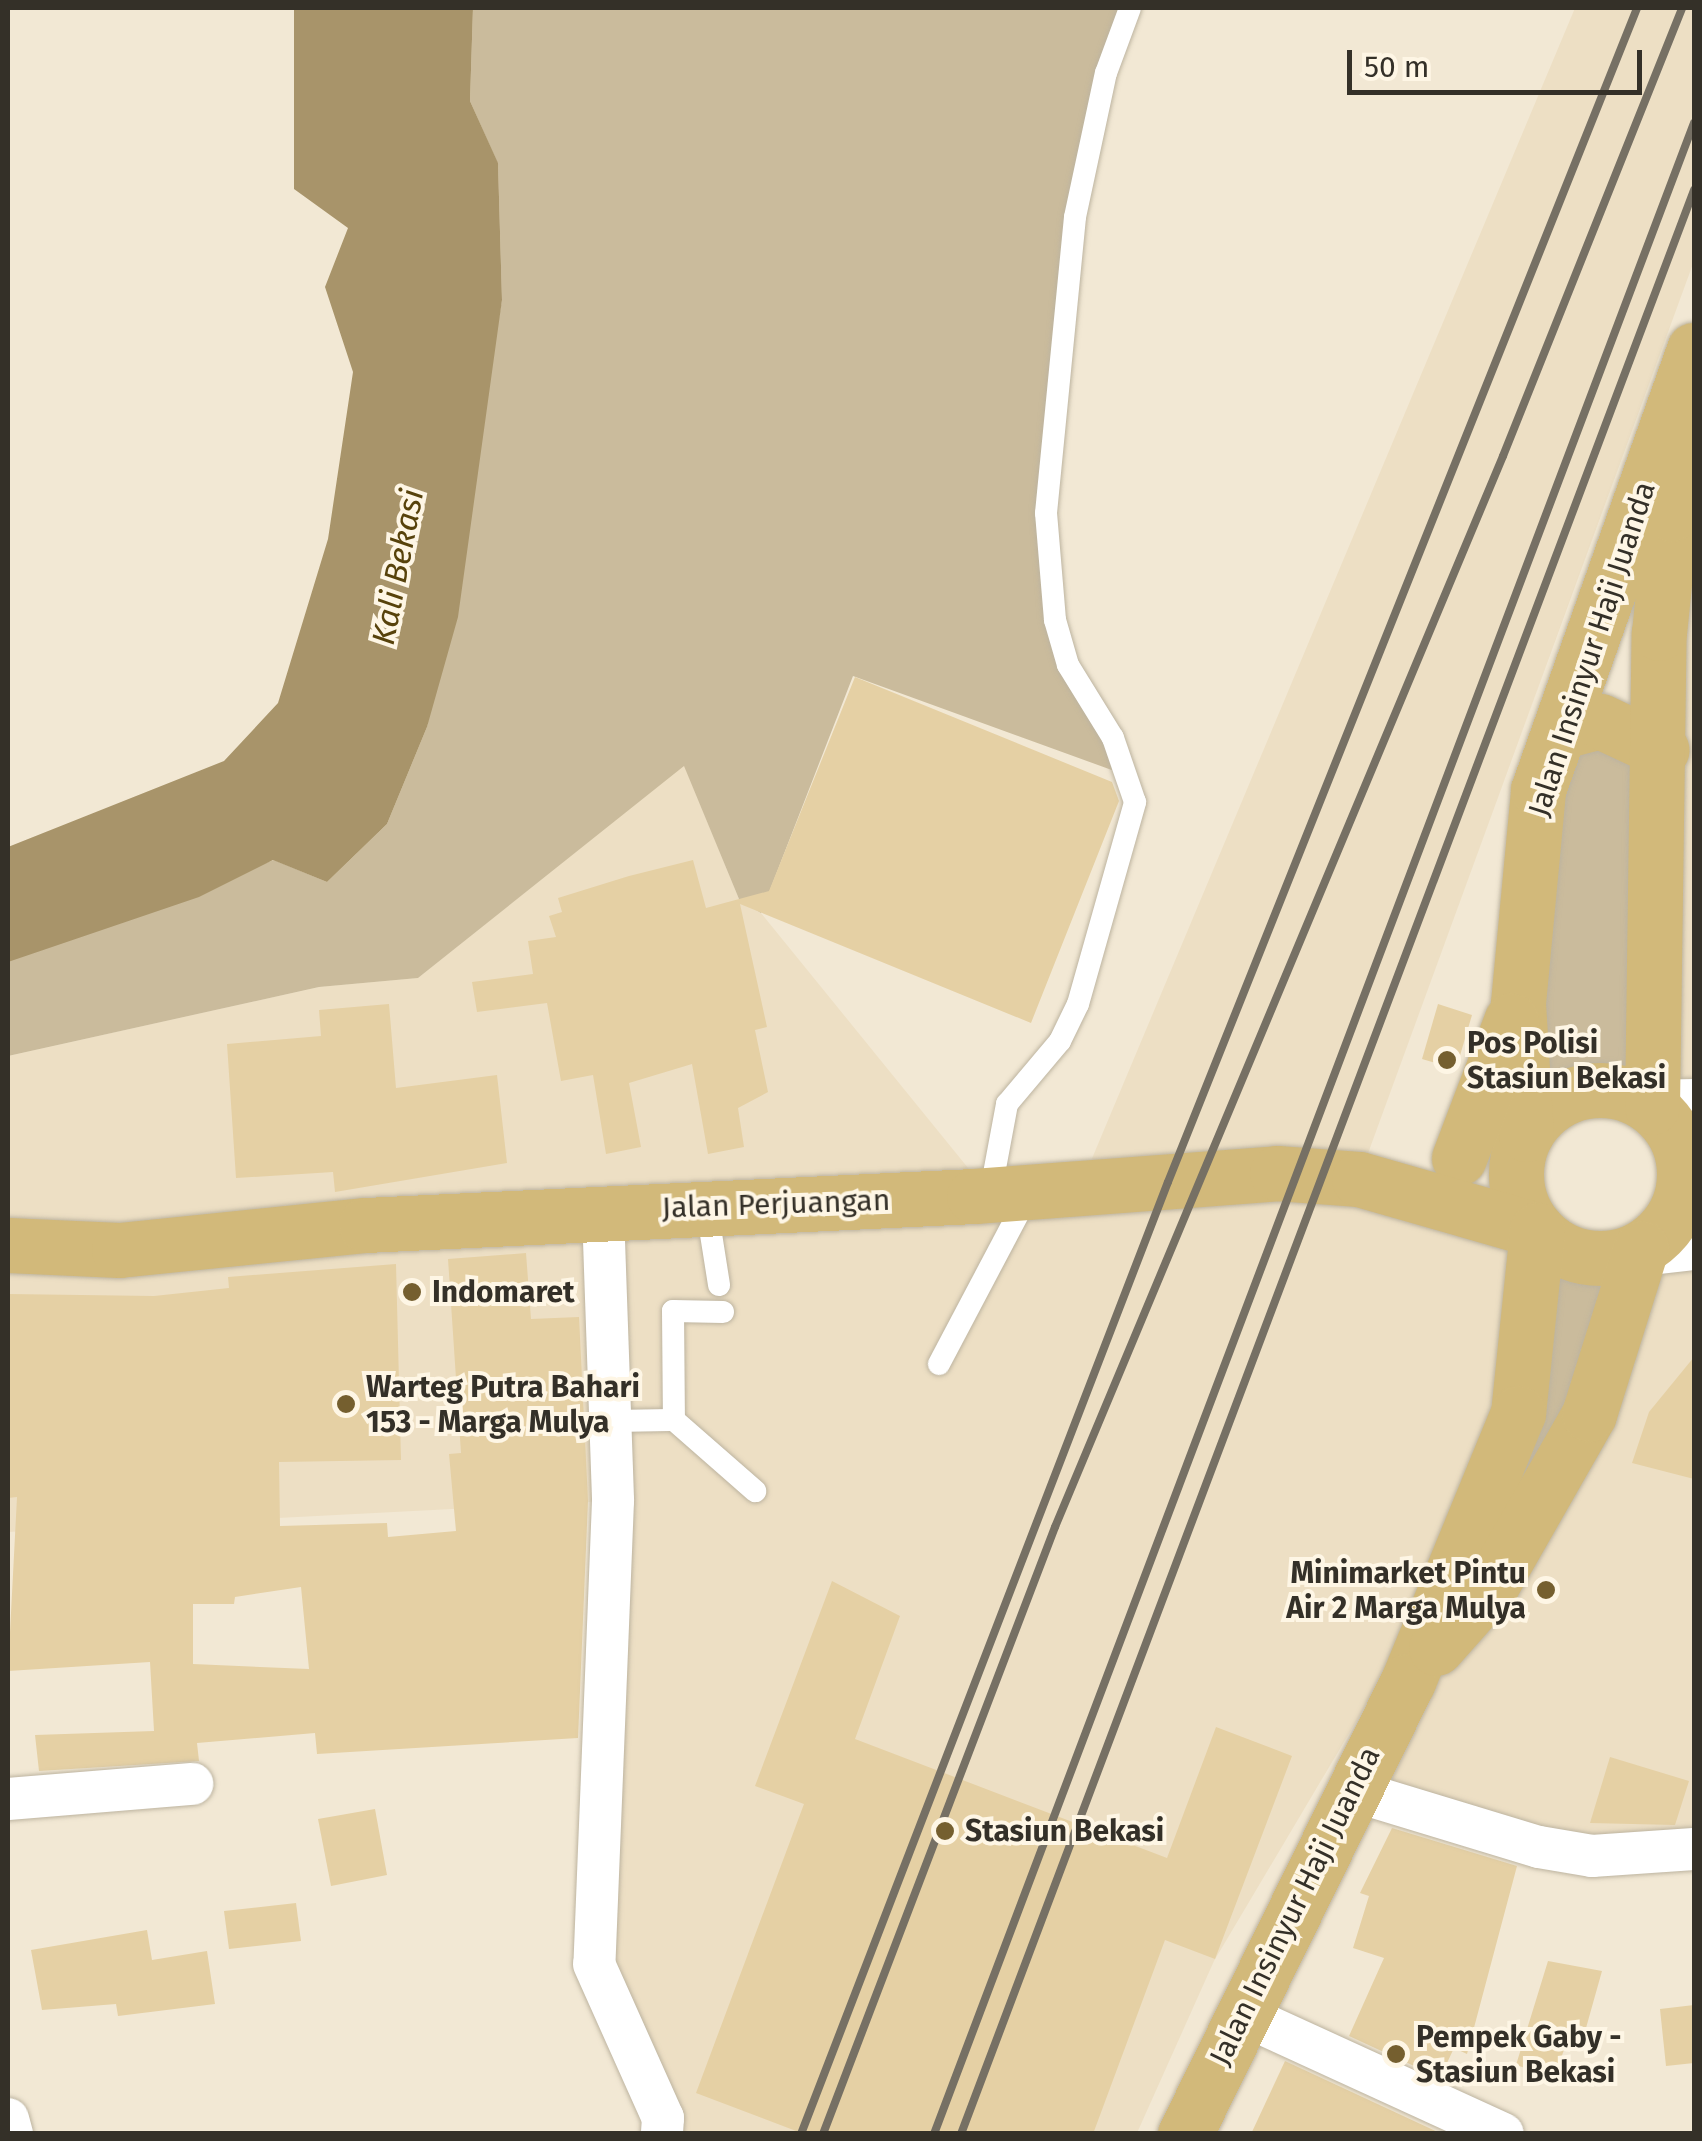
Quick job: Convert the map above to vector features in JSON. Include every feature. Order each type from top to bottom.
[{"type":"main road","name":"Jalan Insinyur Haji Juanda","points":[[1524,1139],[1518,1003],[1527,856],[1559,732],[1694,350]]},
{"type":"main road","name":"Jalan Insinyur Haji Juanda","points":[[1673,1106],[1662,750],[1672,514],[1694,456]]},
{"type":"main road","points":[[1559,732],[1600,721],[1662,750]]},
{"type":"main road","points":[[1459,1158],[1518,1003]]},
{"type":"main road","points":[[1359,1179],[1459,1158],[1524,1139],[1573,1094],[1610,1090],[1673,1106],[1674,1133],[1685,1176],[1671,1221],[1641,1248],[1591,1259],[1537,1230],[1518,1193],[1524,1139]]},
{"type":"main road","name":"Jalan Perjuangan","points":[[8,1245],[119,1250],[603,1212],[1010,1194],[1277,1173],[1359,1179],[1537,1230]]},
{"type":"main road","name":"Jalan Insinyur Haji Juanda","points":[[1185,2134],[1408,1680],[1518,1413],[1537,1230]]},
{"type":"main road","name":"Jalan Insinyur Haji Juanda","points":[[1408,1680],[1491,1586],[1590,1414],[1641,1248]]},
{"type":"street","points":[[603,1212],[610,1421],[610,1677],[594,1964],[658,2104],[662,2134]]},
{"type":"street","points":[[1641,1248],[1694,1242]]},
{"type":"street","points":[[8,1799],[192,1784]]},
{"type":"street","points":[[1351,1790],[1538,1847],[1592,1856],[1694,1849]]},
{"type":"street","points":[[1241,2014],[1503,2134]]},
{"type":"street","points":[[8,2119],[12,2134]]},
{"type":"lane","points":[[939,1364],[1010,1194],[1007,1104],[1060,1042],[1078,1004],[1135,802],[1113,738],[1068,665],[1046,513],[1075,217],[1106,73],[1130,8]]},
{"type":"lane","points":[[706,1206],[719,1284]]},
{"type":"lane","points":[[674,1420],[673,1311],[723,1312]]},
{"type":"lane","points":[[610,1421],[674,1420],[755,1491]]},
{"type":"shaded area","points":[[473,8],[1126,8],[1056,372],[1055,620],[1131,777],[853,676],[761,913],[739,899],[684,766],[418,978],[319,987],[8,1056],[8,956],[274,860],[327,882],[387,824],[427,727],[502,300],[498,164],[470,101]]},
{"type":"shaded area","points":[[1575,8],[1694,8],[1694,261],[1359,1178],[1537,1230],[1465,1538],[1214,1961],[1137,2133],[662,2133],[602,1987],[609,1501],[8,1532],[8,1056],[319,987],[418,978],[684,765],[739,899],[761,913],[990,1195],[727,1207],[1067,1218]]},
{"type":"shaded area","points":[[1694,452],[1694,1106],[1652,1107]]},
{"type":"shaded area","points":[[1559,732],[1639,733],[1652,1106],[1694,1106],[1694,1242],[1641,1249],[1589,1414],[1465,1538],[1558,1248],[1618,1257],[1671,1221],[1685,1176],[1674,1133],[1638,1098],[1611,1090],[1573,1093],[1537,1118]]},
{"type":"shaded area","points":[[1694,1242],[1694,1849],[1592,1856],[1351,1790],[1641,1248]]},
{"type":"water","name":"Kali Bekasi","points":[[294,8],[473,8],[470,101],[498,163],[502,300],[458,617],[427,727],[387,824],[327,882],[273,860],[199,897],[8,962],[8,847],[224,761],[278,703],[328,539],[353,372],[325,287],[348,228],[294,189]]},
{"type":"building","points":[[855,677],[1112,782],[1119,801],[1031,1023],[740,904],[767,1027],[755,1030],[768,1092],[738,1108],[744,1147],[708,1154],[692,1064],[629,1083],[641,1147],[606,1154],[593,1075],[561,1081],[547,1003],[477,1012],[472,982],[533,974],[528,941],[556,937],[549,916],[562,912],[558,898],[629,876],[693,860],[706,908],[769,891]]},
{"type":"building","points":[[389,1004],[396,1088],[497,1075],[507,1163],[335,1192],[333,1172],[236,1178],[227,1044],[321,1036],[319,1010]]},
{"type":"building","points":[[1438,1004],[1472,1015],[1456,1069],[1422,1059]]},
{"type":"building","points":[[526,1253],[531,1319],[579,1317],[588,1501],[578,1738],[317,1754],[315,1733],[197,1743],[199,1761],[39,1771],[35,1735],[154,1731],[150,1662],[8,1671],[17,1497],[8,1498],[8,1294],[154,1296],[229,1288],[228,1277],[396,1264],[401,1460],[279,1462],[280,1526],[387,1523],[388,1537],[456,1531],[449,1454],[461,1453],[448,1259]],"holes":[[[301,1587],[309,1669],[193,1664],[193,1604],[234,1604],[235,1597]]]},
{"type":"building","points":[[1694,1357],[1694,1479],[1632,1463],[1649,1412]]},
{"type":"building","name":"Stasiun Bekasi","points":[[832,1581],[900,1616],[855,1739],[1167,1858],[1216,1727],[1292,1756],[1215,1959],[1165,1940],[1093,2134],[804,2134],[696,2093],[804,1804],[755,1786]]},
{"type":"building","points":[[1610,1757],[1689,1781],[1675,1825],[1590,1823]]},
{"type":"building","points":[[375,1809],[387,1875],[331,1886],[318,1819]]},
{"type":"building","points":[[1392,1828],[1517,1866],[1467,2054],[1454,2048],[1440,2078],[1349,2036],[1384,1958],[1353,1948],[1369,1896],[1360,1893]]},
{"type":"building","points":[[296,1903],[301,1941],[229,1949],[224,1911]]},
{"type":"building","points":[[147,1930],[152,1960],[207,1951],[215,2004],[118,2016],[116,2004],[42,2010],[31,1950]]},
{"type":"building","points":[[1548,1961],[1602,1971],[1586,2028],[1574,2023],[1554,2077],[1516,2065]]},
{"type":"building","points":[[1694,2005],[1694,2063],[1666,2066],[1660,2009]]},
{"type":"building","points":[[1285,2061],[1442,2134],[1251,2134]]},
{"type":"railway","points":[[801,2134],[1168,1182],[1637,8]]},
{"type":"railway","points":[[823,2134],[1055,1527],[1503,456],[1682,8]]},
{"type":"railway","points":[[934,2134],[1694,123]]},
{"type":"railway","points":[[961,2134],[1694,190]]},
{"type":"place","name":"Pos Polisi Stasiun Bekasi","points":[[1447,1060]]},
{"type":"place","name":"Indomaret","points":[[412,1292]]},
{"type":"place","name":"Warteg Putra Bahari 153 - Marga Mulya","points":[[346,1404]]},
{"type":"place","name":"Minimarket Pintu Air 2 Marga Mulya","points":[[1546,1590]]},
{"type":"place","name":"Stasiun Bekasi","points":[[945,1831]]},
{"type":"place","name":"Pempek Gaby - Stasiun Bekasi","points":[[1396,2054]]}]
